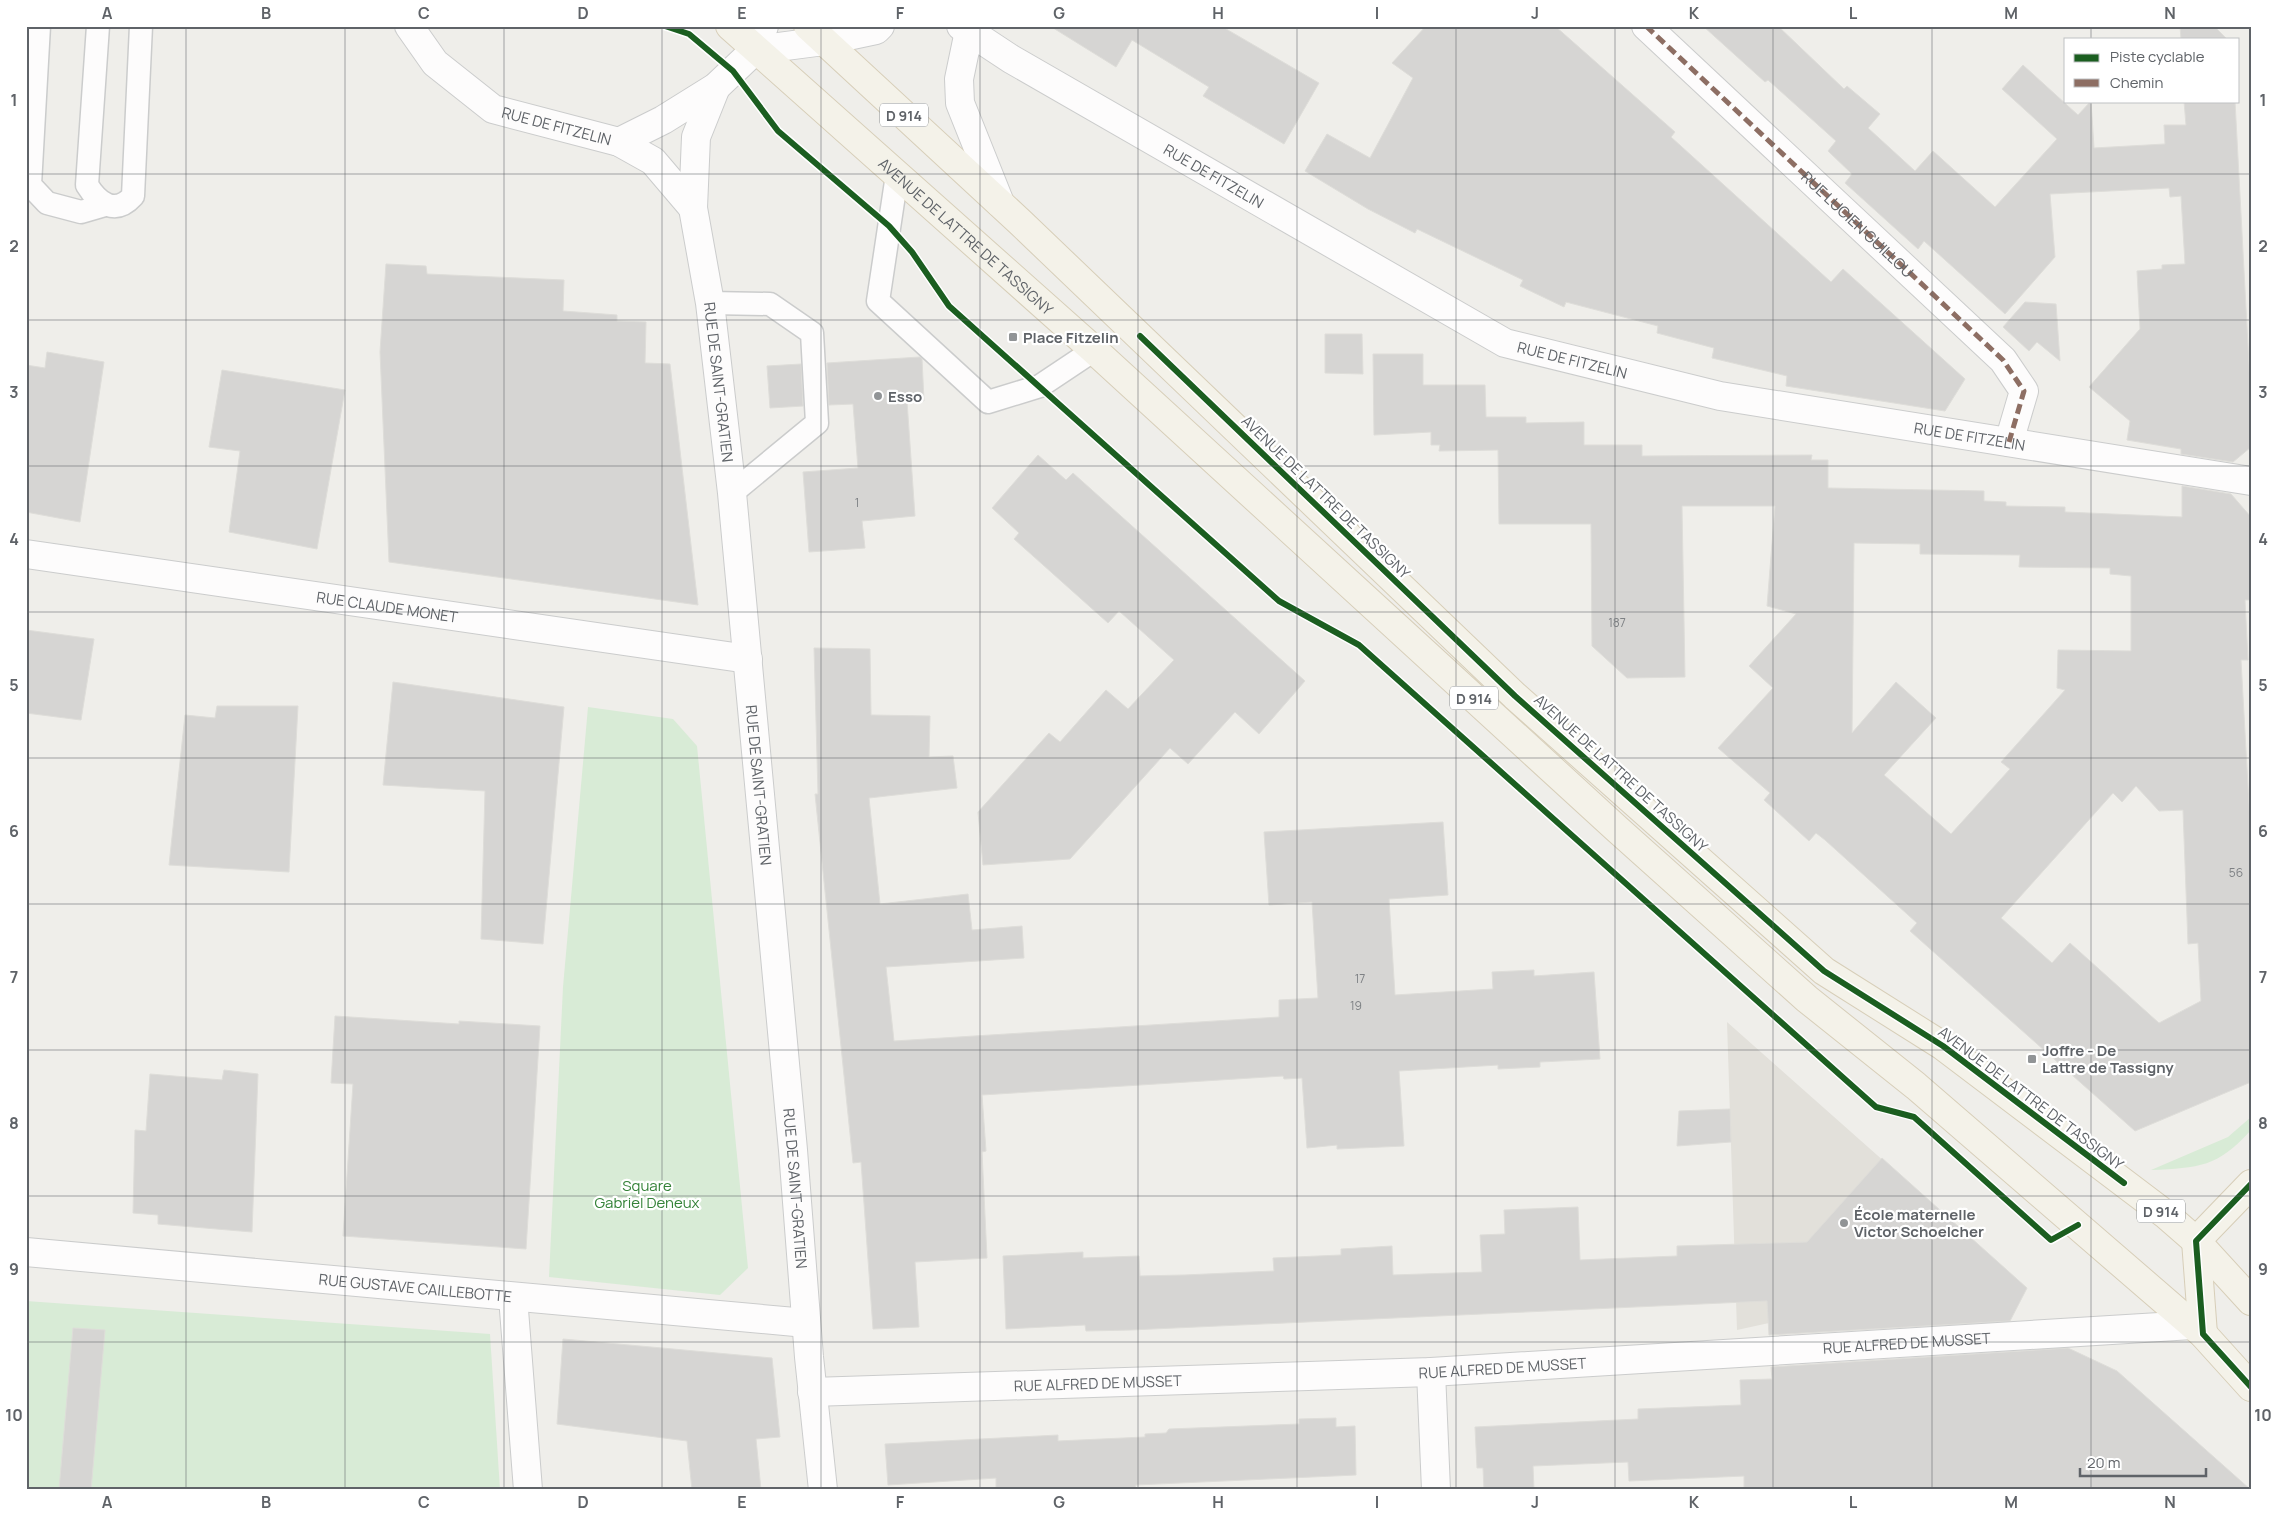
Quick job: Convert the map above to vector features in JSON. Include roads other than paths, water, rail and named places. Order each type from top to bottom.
[{"type":"main road","name":"AVENUE DE LATTRE DE TASSIGNY","points":[[730,26],[759,38],[897,175],[1094,350],[1617,829],[1808,999],[1931,1099],[2197,1330],[2251,1387]]},
{"type":"main road","name":"AVENUE DE LATTRE DE TASSIGNY","points":[[816,34],[1000,203],[1515,696],[1824,971],[1943,1046],[2165,1214],[2196,1241],[2251,1301]]},
{"type":"main road","points":[[2197,1330],[2196,1241],[2251,1184]]},
{"type":"street","name":"RUE DE FITZELIN","points":[[410,26],[435,63],[493,109],[619,142],[653,161],[693,208]]},
{"type":"street","points":[[759,38],[876,30],[880,26]]},
{"type":"street","name":"RUE LUCIEN GUILLOU","points":[[1646,26],[2003,360],[2024,391],[2009,442]]},
{"type":"street","name":"RUE DE FITZELIN","points":[[1000,203],[960,103],[959,78],[965,29],[1011,58],[1505,342],[1720,396],[2251,481]]},
{"type":"street","name":"RUE DE FITZELIN","points":[[619,142],[663,120],[716,87],[759,38]]},
{"type":"street","name":"RUE DE SAINT-GRATIEN","points":[[716,87],[696,137],[693,208],[710,303],[732,493],[794,1150],[812,1392],[823,1490]]},
{"type":"street","name":"RUE CLAUDE MONET","points":[[26,554],[748,659]]},
{"type":"street","name":"RUE GUSTAVE CAILLEBOTTE","points":[[26,1252],[806,1323]]},
{"type":"street","points":[[513,1297],[528,1490]]},
{"type":"street","name":"RUE ALFRED DE MUSSET","points":[[812,1392],[1431,1372],[2197,1330]]},
{"type":"street","points":[[1431,1372],[1436,1490]]},
{"type":"lane","points":[[39,26],[30,185],[46,203],[81,212],[105,205],[118,206],[128,202],[132,196],[141,26]]},
{"type":"lane","points":[[98,26],[87,185],[95,198],[105,205]]},
{"type":"lane","points":[[897,175],[878,301],[988,402],[1040,386],[1094,350]]},
{"type":"lane","points":[[710,303],[770,304],[812,333],[817,423],[732,493]]},
{"type":"place","name":"Place Fitzelin","points":[[1013,337]]},
{"type":"place","name":"Esso","points":[[878,396]]},
{"type":"place","name":"Joffre - De Lattre de Tassigny","points":[[2032,1059]]},
{"type":"place","name":"École maternelle Victor Schoelcher","points":[[1844,1223]]},
{"type":"park label","name":"Square Gabriel Deneux","points":[[647,1194]]}]
